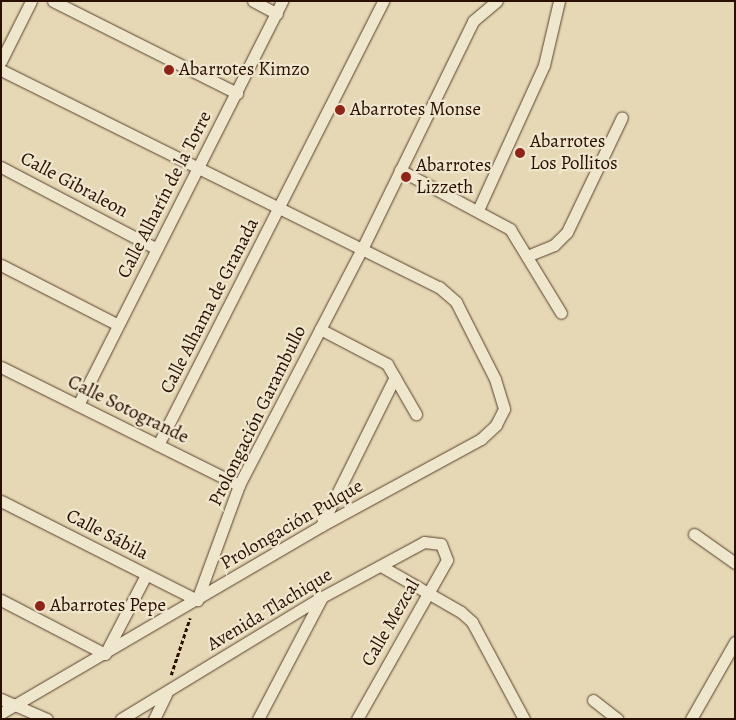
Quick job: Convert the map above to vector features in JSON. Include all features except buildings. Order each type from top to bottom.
[{"type":"street","points":[[53,1],[237,93]]},
{"type":"street","points":[[253,1],[277,14]]},
{"type":"street","name":"Calle Alharín de la Torre","points":[[78,405],[282,1]]},
{"type":"street","name":"Calle Alhama de Granada","points":[[158,445],[279,210],[383,1]]},
{"type":"street","name":"Prolongación Garambullo","points":[[196,600],[239,485],[361,251],[473,21],[497,1]]},
{"type":"street","points":[[478,210],[539,76],[559,1]]},
{"type":"street","points":[[1,61],[26,3]]},
{"type":"street","points":[[1,70],[361,251]]},
{"type":"street","points":[[528,256],[554,245],[567,232],[622,117]]},
{"type":"street","name":"Calle Gibraleon","points":[[1,167],[157,249]]},
{"type":"street","points":[[400,170],[478,210],[510,229],[562,313]]},
{"type":"street","name":"Prolongación Pulque","points":[[1,713],[105,654],[321,526],[481,439],[496,425],[504,409],[495,379],[456,302],[439,287],[361,251]]},
{"type":"street","points":[[1,265],[118,326]]},
{"type":"street","points":[[320,329],[381,359],[416,414]]},
{"type":"street","name":"Calle Sotogrande","points":[[1,367],[239,485]]},
{"type":"street","points":[[321,526],[394,377]]},
{"type":"street","name":"Calle Sábila","points":[[1,501],[196,600]]},
{"type":"street","points":[[694,534],[735,563]]},
{"type":"street","name":"Avenida Tlachique","points":[[121,719],[166,694],[322,597],[424,542],[441,544]]},
{"type":"street","name":"Calle Mezcal","points":[[357,719],[447,560],[441,544]]},
{"type":"street","points":[[381,566],[461,612],[472,622],[524,719]]},
{"type":"street","points":[[1,600],[105,654],[146,575]]},
{"type":"street","points":[[258,719],[322,597]]},
{"type":"street","points":[[691,719],[735,642]]},
{"type":"street","points":[[154,719],[166,694]]},
{"type":"street","points":[[1,699],[47,719]]},
{"type":"street","points":[[593,700],[617,719]]},
{"type":"path","points":[[166,694],[196,600]]},
{"type":"place","name":"Abarrotes Kimzo","points":[[169,70]]},
{"type":"place","name":"Abarrotes Monse","points":[[340,110]]},
{"type":"place","name":"Abarrotes Los Pollitos","points":[[520,153]]},
{"type":"place","name":"Abarrotes Lizzeth","points":[[406,177]]},
{"type":"place","name":"Abarrotes Pepe","points":[[40,606]]}]
